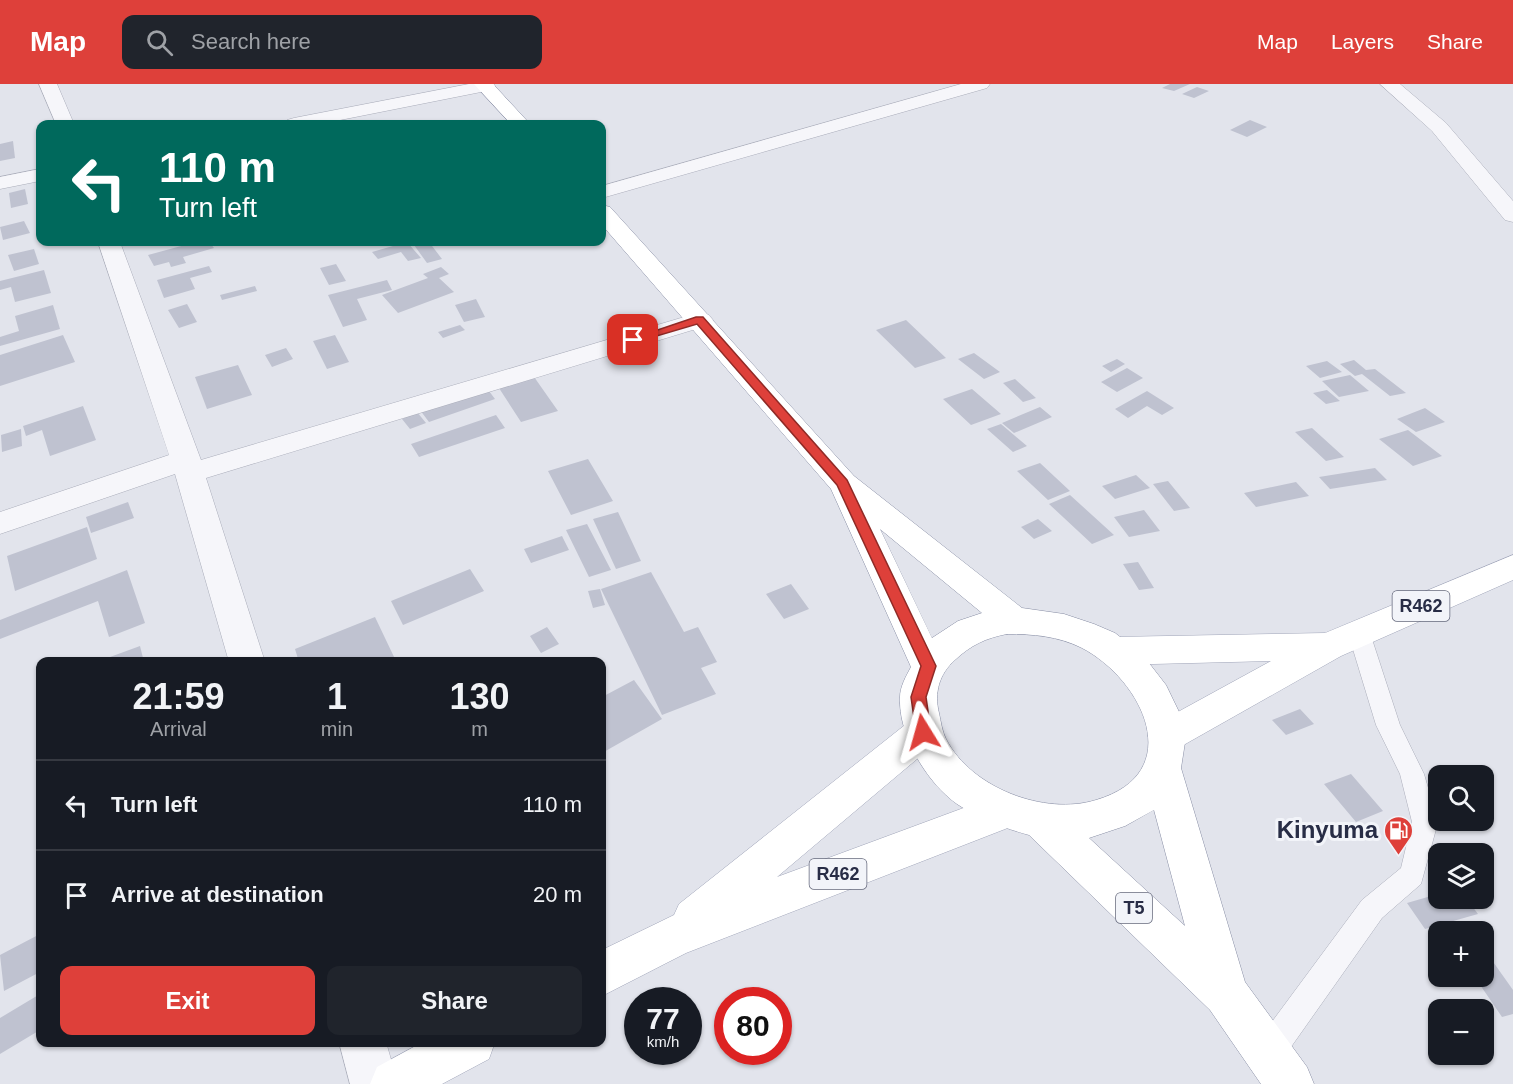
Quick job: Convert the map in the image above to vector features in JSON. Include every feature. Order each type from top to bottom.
[{"type":"main road","points":[[485,85],[517,120]]},
{"type":"main road","points":[[606,216],[843,483],[1014,620]]},
{"type":"main road","points":[[843,483],[928,666]]},
{"type":"main road","name":"R462","points":[[1165,752],[1344,639],[1513,567]]},
{"type":"main road","points":[[1014,620],[1049,622],[1083,633],[1114,651],[1141,675],[1160,704],[1165,752],[1144,795],[1115,814],[1080,823],[1023,816],[970,792],[944,767],[923,732],[918,697],[928,666],[950,641],[981,626],[1014,620]]},
{"type":"main road","name":"R462","points":[[1114,651],[1344,639]]},
{"type":"main road","name":"R462","points":[[672,937],[923,732]]},
{"type":"main road","name":"T5","points":[[1165,752],[1226,994]]},
{"type":"main road","name":"R462","points":[[606,972],[672,937],[1023,816]]},
{"type":"main road","name":"T5","points":[[1023,816],[1226,994],[1279,1069]]},
{"type":"main road","points":[[394,1084],[463,1047]]},
{"type":"street","points":[[48,84],[63,120]]},
{"type":"street","points":[[606,191],[981,84]]},
{"type":"street","points":[[1389,84],[1439,128],[1513,214]]},
{"type":"street","points":[[314,120],[485,85]]},
{"type":"street","points":[[0,183],[36,176]]},
{"type":"street","points":[[110,246],[188,466],[245,657]]},
{"type":"street","points":[[0,523],[188,466],[700,320]]},
{"type":"street","points":[[364,1047],[375,1084]]},
{"type":"lane","points":[[1279,1069],[1372,909],[1412,875],[1425,822],[1412,774],[1344,639]]},
{"type":"building","points":[[1170,84],[1190,84],[1174,91],[1162,88]]},
{"type":"building","points":[[1197,87],[1209,91],[1194,98],[1182,94]]},
{"type":"building","points":[[1250,120],[1267,127],[1247,137],[1230,130]]},
{"type":"building","points":[[13,141],[15,158],[0,161],[0,144]]},
{"type":"building","points":[[25,189],[28,204],[11,208],[9,193]]},
{"type":"building","points":[[24,221],[30,233],[3,240],[0,227]]},
{"type":"building","points":[[181,246],[212,246],[214,248],[183,257],[186,263],[171,267],[169,262],[154,266],[148,255]]},
{"type":"building","points":[[393,246],[410,246],[421,258],[408,261],[401,252],[378,259],[372,252]]},
{"type":"building","points":[[415,246],[432,246],[442,259],[427,263]]},
{"type":"building","points":[[34,249],[39,264],[14,271],[8,255]]},
{"type":"building","points":[[336,264],[346,281],[329,285],[320,268]]},
{"type":"building","points":[[209,266],[212,272],[190,278],[195,289],[164,298],[157,280]]},
{"type":"building","points":[[441,267],[449,274],[439,278],[454,292],[398,313],[382,295],[428,278],[423,274]]},
{"type":"building","points":[[44,270],[51,293],[15,302],[11,287],[0,290],[0,281]]},
{"type":"building","points":[[387,280],[392,290],[357,299],[367,320],[343,327],[328,295]]},
{"type":"building","points":[[255,286],[257,291],[222,300],[220,295]]},
{"type":"building","points":[[476,299],[485,317],[464,322],[455,305]]},
{"type":"building","points":[[187,304],[197,322],[179,328],[168,310]]},
{"type":"building","points":[[53,305],[60,329],[0,346],[0,337],[19,331],[15,316]]},
{"type":"building","points":[[906,320],[946,358],[915,368],[876,330]]},
{"type":"building","points":[[460,325],[465,330],[443,338],[438,332]]},
{"type":"building","points":[[63,335],[75,362],[0,386],[0,355]]},
{"type":"building","points":[[335,335],[349,362],[327,369],[313,341]]},
{"type":"building","points":[[286,348],[293,359],[272,367],[265,355]]},
{"type":"building","points":[[974,353],[1000,372],[984,379],[958,359]]},
{"type":"building","points":[[1117,359],[1125,364],[1111,372],[1102,366]]},
{"type":"building","points":[[1354,360],[1366,370],[1375,369],[1406,393],[1390,396],[1362,374],[1355,376],[1340,364]]},
{"type":"building","points":[[1327,361],[1342,372],[1320,378],[1306,366]]},
{"type":"building","points":[[238,365],[252,395],[207,409],[195,377]]},
{"type":"building","points":[[1127,368],[1143,378],[1117,392],[1101,382]]},
{"type":"building","points":[[532,374],[558,411],[521,422],[497,385]]},
{"type":"building","points":[[1350,375],[1369,391],[1339,397],[1322,381]]},
{"type":"building","points":[[1015,379],[1036,398],[1023,402],[1003,383]]},
{"type":"building","points":[[486,387],[495,399],[429,422],[420,410]]},
{"type":"building","points":[[972,389],[1001,414],[971,425],[943,399]]},
{"type":"building","points":[[1327,390],[1340,401],[1326,404],[1313,393]]},
{"type":"building","points":[[1147,391],[1174,408],[1162,415],[1147,406],[1128,418],[1115,409]]},
{"type":"building","points":[[83,406],[96,440],[50,456],[42,430],[26,436],[23,426]]},
{"type":"building","points":[[1040,407],[1052,417],[1014,433],[1002,423]]},
{"type":"building","points":[[1425,408],[1445,422],[1416,432],[1397,419]]},
{"type":"building","points":[[417,412],[426,423],[410,429],[402,419]]},
{"type":"building","points":[[496,415],[505,428],[419,457],[411,444]]},
{"type":"building","points":[[1001,424],[1027,446],[1013,452],[987,429]]},
{"type":"building","points":[[1312,428],[1344,457],[1326,461],[1295,432]]},
{"type":"building","points":[[21,429],[22,446],[2,452],[1,435]]},
{"type":"building","points":[[1408,430],[1442,456],[1413,466],[1379,439]]},
{"type":"building","points":[[588,459],[613,501],[571,515],[548,471]]},
{"type":"building","points":[[1040,463],[1070,491],[1048,500],[1017,471]]},
{"type":"building","points":[[1375,468],[1387,480],[1330,489],[1319,477]]},
{"type":"building","points":[[1136,475],[1150,488],[1115,499],[1102,486]]},
{"type":"building","points":[[1168,481],[1190,508],[1174,511],[1153,484]]},
{"type":"building","points":[[1296,482],[1309,496],[1256,507],[1244,493]]},
{"type":"building","points":[[1070,495],[1114,535],[1092,544],[1049,504]]},
{"type":"building","points":[[128,502],[134,518],[91,533],[86,517]]},
{"type":"building","points":[[1144,510],[1160,531],[1129,537],[1114,517]]},
{"type":"building","points":[[618,512],[641,561],[616,569],[593,519]]},
{"type":"building","points":[[1038,519],[1052,531],[1034,539],[1021,527]]},
{"type":"building","points":[[587,524],[611,570],[589,577],[566,530]]},
{"type":"building","points":[[87,527],[97,559],[15,591],[7,556]]},
{"type":"building","points":[[562,536],[569,550],[531,563],[524,549]]},
{"type":"building","points":[[1138,562],[1154,588],[1139,590],[1123,564]]},
{"type":"building","points":[[470,569],[484,591],[403,625],[391,601]]},
{"type":"building","points":[[127,570],[145,623],[109,637],[98,601],[0,639],[0,620]]},
{"type":"building","points":[[651,572],[684,632],[698,627],[717,662],[701,668],[716,694],[662,715],[601,589]]},
{"type":"building","points":[[791,584],[809,609],[784,619],[766,594]]},
{"type":"building","points":[[600,589],[605,605],[593,608],[588,591]]},
{"type":"building","points":[[375,617],[394,657],[297,657],[295,649]]},
{"type":"building","points":[[547,627],[559,644],[541,653],[530,636]]},
{"type":"building","points":[[140,646],[143,657],[110,657]]},
{"type":"building","points":[[634,680],[662,719],[606,751],[606,695]]},
{"type":"building","points":[[1300,709],[1314,724],[1286,735],[1272,720]]},
{"type":"building","points":[[1351,774],[1383,811],[1356,822],[1324,784]]},
{"type":"building","points":[[1428,897],[1428,909],[1474,909],[1478,914],[1453,921],[1428,921],[1428,928],[1425,929],[1407,903]]},
{"type":"building","points":[[36,936],[36,974],[4,991],[0,955]]},
{"type":"building","points":[[1494,963],[1513,990],[1513,1014],[1502,1017],[1494,1005],[1494,999],[1490,999],[1482,987],[1494,987]]},
{"type":"building","points":[[36,996],[36,1032],[0,1054],[0,1018]]},
{"type":"place","name":"Kinyuma","points":[[1399,856]]},
{"type":"route","points":[[633,340],[700,320],[843,483],[928,666],[918,697],[923,732]]}]
